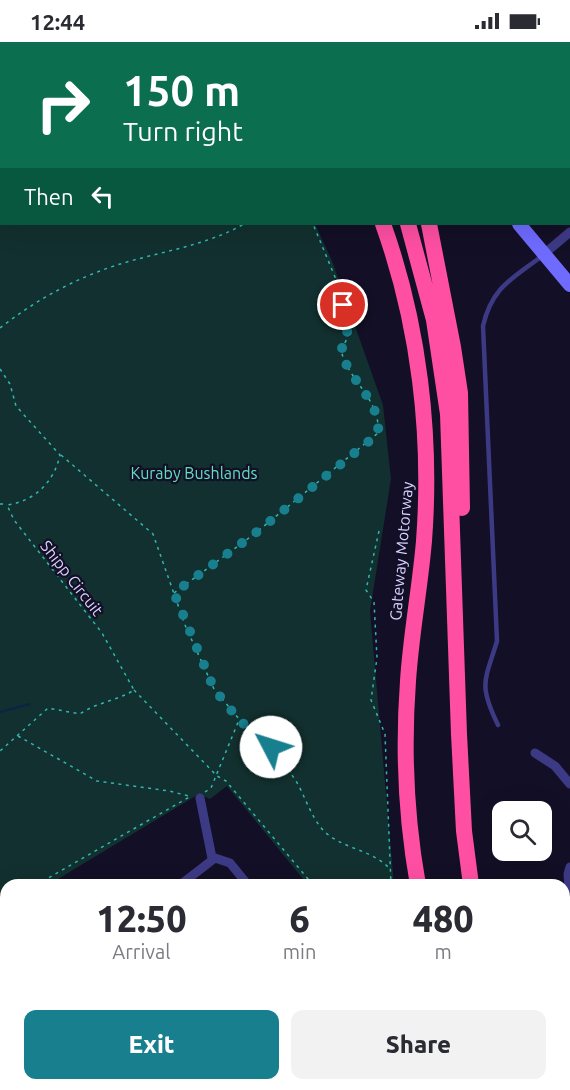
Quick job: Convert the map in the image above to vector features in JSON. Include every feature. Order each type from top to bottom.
[{"type":"highway","points":[[408,225],[434,320],[445,384],[449,435],[464,831],[470,879]]},
{"type":"highway","points":[[429,225],[460,393],[461,626],[457,655]]},
{"type":"highway","name":"Gateway Motorway","points":[[382,226],[405,301],[416,359],[426,462],[424,540],[406,711],[407,795],[417,879]]},
{"type":"street","points":[[520,225],[570,285]]},
{"type":"street","points":[[544,254],[570,232]]},
{"type":"street","points":[[535,753],[555,766],[570,784]]},
{"type":"street","points":[[200,798],[212,858]]},
{"type":"street","points":[[187,879],[212,858],[222,858],[231,863],[243,879]]},
{"type":"lane","points":[[498,725],[487,703],[484,686],[486,672],[497,641],[483,326],[488,304],[500,288],[544,254]]},
{"type":"path","points":[[0,328],[39,298],[101,271],[168,252],[241,225]]},
{"type":"path","points":[[174,593],[253,535],[378,434],[379,423],[367,393],[344,362],[341,350],[348,337],[340,289],[313,225]]},
{"type":"path","points":[[0,369],[10,384],[16,406],[60,454],[153,534],[174,593],[214,689],[239,720],[271,747],[295,780],[323,830],[347,845],[380,858],[390,870]]},
{"type":"path","points":[[0,504],[21,503],[36,495],[49,481],[60,454]]},
{"type":"path","name":"Shipp Circuit","points":[[7,504],[14,520],[102,633],[134,690],[217,776],[226,781],[308,879]]},
{"type":"path","points":[[380,531],[366,590],[374,602],[377,657],[371,700],[385,734],[391,879]]},
{"type":"path","points":[[0,751],[48,708],[80,714],[91,706],[126,695],[134,690]]},
{"type":"path","points":[[46,879],[190,796],[196,793],[200,798],[211,788],[217,776],[239,720]]},
{"type":"path","points":[[18,735],[97,781],[190,796]]},
{"type":"green space","name":"Kuraby Bushlands","points":[[0,225],[315,225],[332,261],[383,405],[391,479],[370,611],[393,879],[303,879],[227,786],[210,799],[199,794],[58,879],[0,879]]},
{"type":"waterway","points":[[0,712],[30,704]]},
{"type":"route","points":[[271,747],[239,720],[214,689],[185,625],[174,593],[253,535],[378,434],[379,423],[367,393],[350,374],[344,362],[341,350],[348,337],[343,305]]}]
